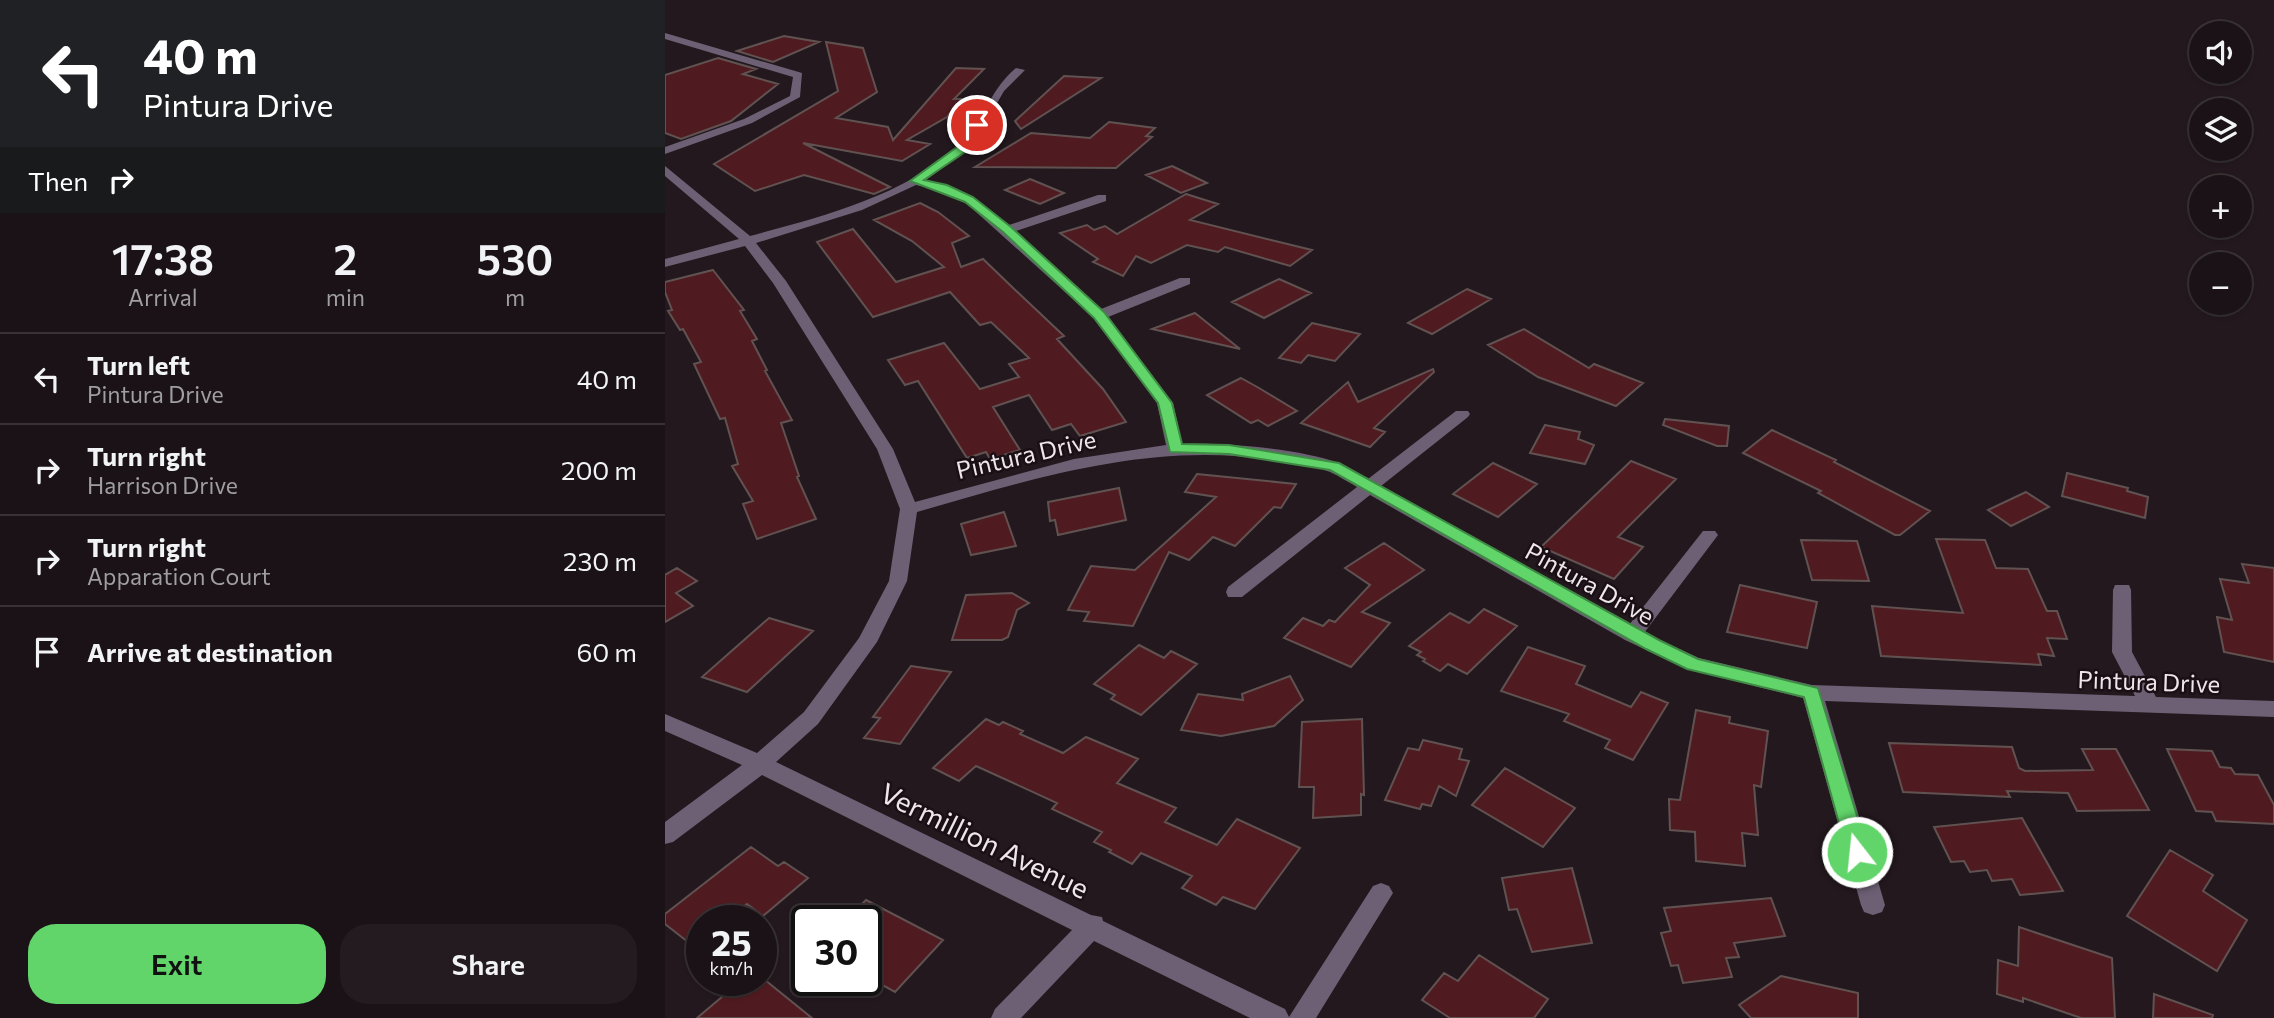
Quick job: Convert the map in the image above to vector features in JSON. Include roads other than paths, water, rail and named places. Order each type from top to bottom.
[{"type":"street","points":[[665,36],[798,75],[795,97],[776,109],[721,133],[665,151]]},
{"type":"street","points":[[665,263],[854,208],[915,181],[961,150],[1000,85],[1020,71]]},
{"type":"street","points":[[665,170],[746,239],[779,281],[885,449],[909,509],[898,581],[867,642],[811,718],[760,764],[665,835]]},
{"type":"street","points":[[915,181],[943,187],[969,199],[1007,230],[1099,315],[1165,403],[1175,449]]},
{"type":"street","points":[[1007,230],[1101,198]]},
{"type":"street","points":[[1099,315],[1185,281]]},
{"type":"street","points":[[1235,592],[1462,414]]},
{"type":"street","name":"Pintura Drive","points":[[909,509],[1044,471],[1175,449],[1229,450],[1300,459],[1334,467],[1632,635],[1694,664],[1812,692],[2274,709]]},
{"type":"street","points":[[1632,635],[1709,535]]},
{"type":"street","points":[[2122,590],[2122,652],[2150,706]]},
{"type":"street","points":[[1812,692],[1873,905]]},
{"type":"street","name":"Vermillion Avenue","points":[[665,722],[760,764],[1093,925],[1276,1018]]},
{"type":"street","points":[[1301,1018],[1381,893]]},
{"type":"street","points":[[1004,1018],[1093,925]]}]
